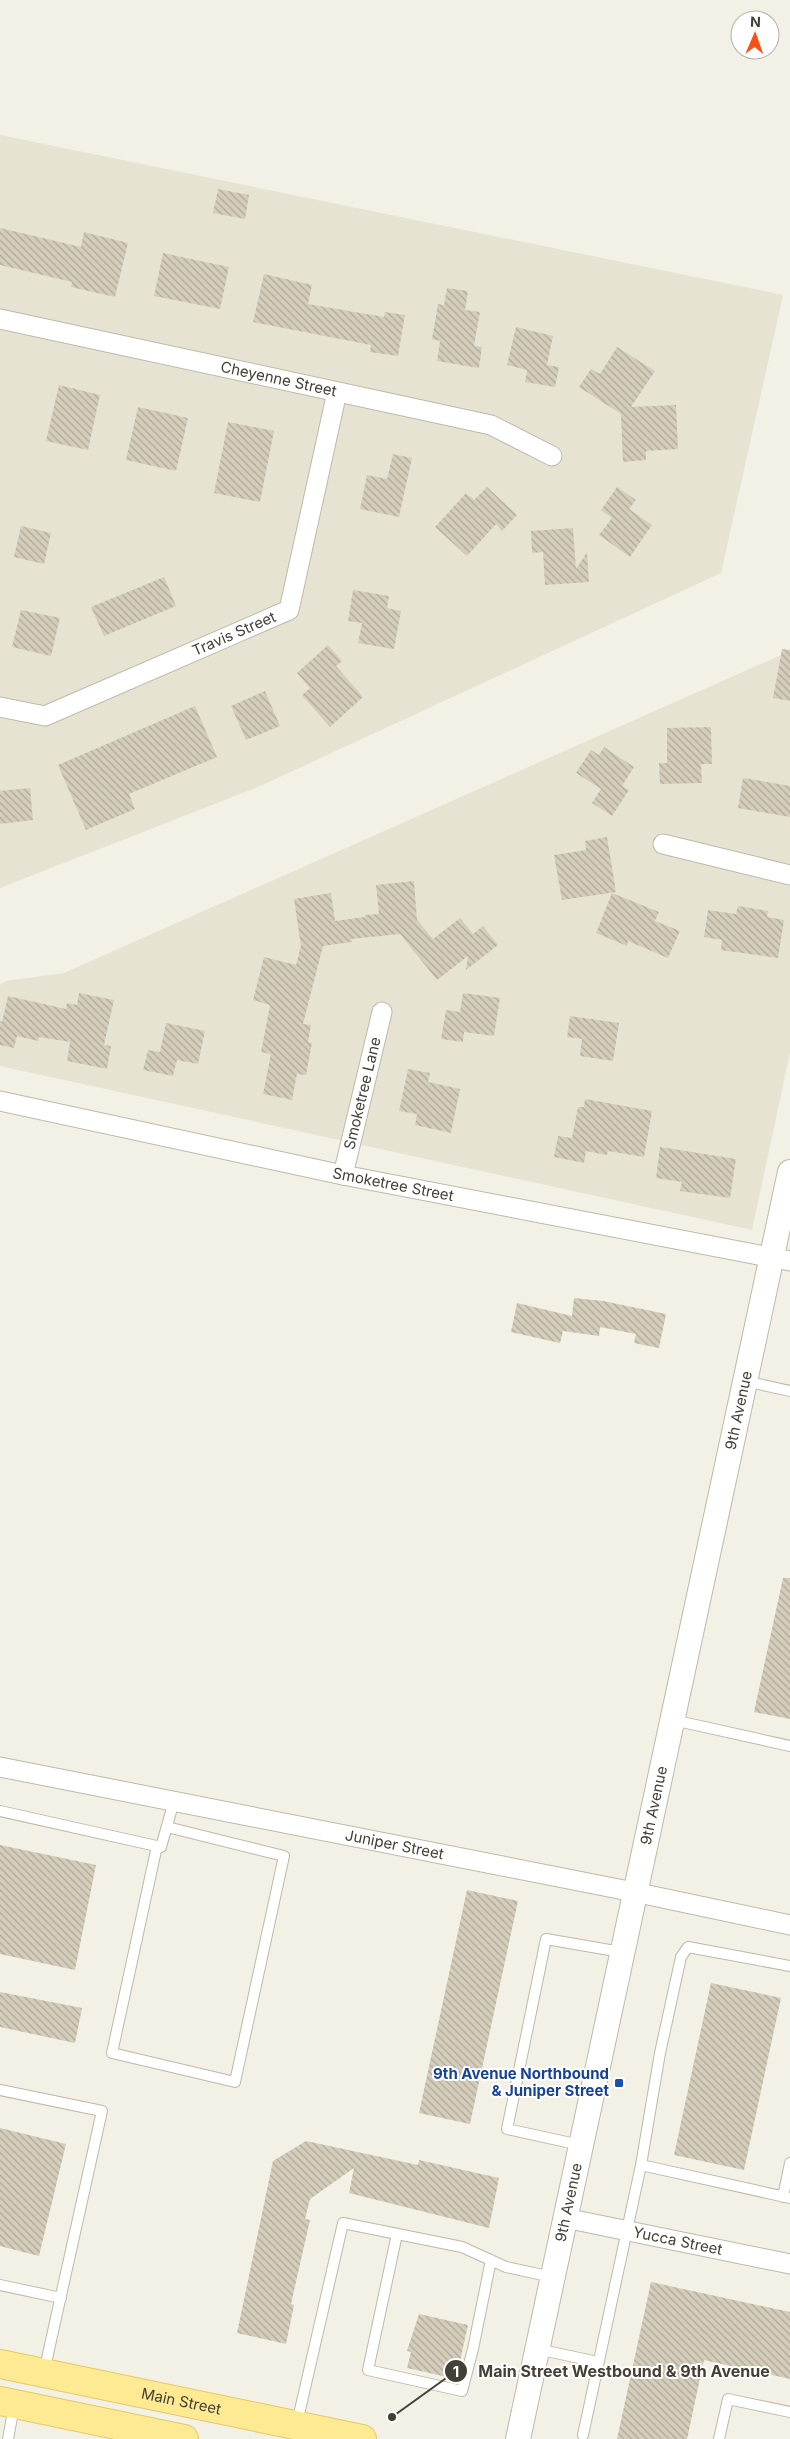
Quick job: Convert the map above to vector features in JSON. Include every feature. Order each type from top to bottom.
[{"type":"main road","name":"Main Street","points":[[0,2364],[362,2439]]},
{"type":"main road","points":[[0,2374],[38,2372]]},
{"type":"main road","points":[[7,2403],[184,2439]]},
{"type":"street","name":"Cheyenne Street","points":[[0,319],[491,425],[552,456]]},
{"type":"street","name":"Travis Street","points":[[0,707],[45,716],[289,610],[337,392]]},
{"type":"street","points":[[663,844],[790,875]]},
{"type":"street","name":"Smoketree Lane","points":[[343,1175],[382,1012]]},
{"type":"street","name":"Smoketree Street","points":[[0,1101],[343,1175],[781,1260]]},
{"type":"street","name":"9th Avenue","points":[[518,2439],[745,1381],[781,1260],[790,1172]]},
{"type":"street","name":"Juniper Street","points":[[0,1767],[634,1892],[790,1925]]},
{"type":"street","name":"Yucca Street","points":[[565,2218],[790,2264]]},
{"type":"lane","points":[[745,1381],[790,1391]]},
{"type":"lane","points":[[672,1720],[790,1746]]},
{"type":"lane","points":[[0,1811],[161,1847],[174,1801]]},
{"type":"lane","points":[[157,1846],[112,2053],[235,2082],[284,1856],[167,1827]]},
{"type":"lane","points":[[580,2146],[507,2128],[546,1938],[621,1952]]},
{"type":"lane","points":[[583,2435],[642,2165],[660,2053],[681,1957],[688,1947],[790,1966]]},
{"type":"lane","points":[[0,2090],[102,2111],[61,2298],[38,2372]]},
{"type":"lane","points":[[642,2165],[787,2198],[790,2164]]},
{"type":"lane","points":[[296,2424],[343,2223],[462,2247],[506,2266],[552,2277]]},
{"type":"lane","points":[[396,2234],[368,2370],[462,2391],[473,2350],[491,2260]]},
{"type":"lane","points":[[0,2285],[61,2298]]},
{"type":"lane","points":[[537,2349],[598,2362]]},
{"type":"lane","points":[[719,2439],[728,2399],[790,2412]]},
{"type":"lane","points":[[7,2403],[8,2439]]},
{"type":"shaded area","points":[[0,135],[783,295],[721,573],[258,787],[0,888]]},
{"type":"shaded area","points":[[790,651],[790,1053],[752,1230],[0,1066],[0,985],[6,981],[64,973]]},
{"type":"building","points":[[218,189],[249,195],[245,219],[213,213]]},
{"type":"building","points":[[0,228],[81,247],[84,232],[128,243],[115,297],[71,287],[72,282],[0,265]]},
{"type":"building","points":[[163,253],[229,267],[220,309],[154,296]]},
{"type":"building","points":[[264,274],[312,285],[308,304],[384,317],[385,312],[405,315],[398,356],[370,352],[371,345],[253,322]]},
{"type":"building","points":[[447,288],[468,291],[465,310],[480,312],[474,346],[482,347],[479,368],[437,361],[440,341],[432,339],[438,304],[444,305]]},
{"type":"building","points":[[516,327],[553,336],[547,365],[559,367],[555,387],[525,382],[527,370],[507,365]]},
{"type":"building","points":[[617,347],[655,371],[631,407],[676,405],[678,449],[646,451],[646,460],[623,462],[621,414],[579,387],[591,369],[600,374]]},
{"type":"building","points":[[59,385],[100,395],[88,450],[46,441]]},
{"type":"building","points":[[138,407],[188,418],[176,471],[126,460]]},
{"type":"building","points":[[228,422],[274,431],[260,502],[214,493]]},
{"type":"building","points":[[393,454],[412,458],[399,517],[360,509],[367,475],[387,479]]},
{"type":"building","points":[[487,487],[517,515],[502,531],[496,524],[467,556],[435,527],[466,493],[474,500]]},
{"type":"building","points":[[617,487],[636,500],[629,509],[652,525],[630,557],[599,535],[612,518],[601,510]]},
{"type":"building","points":[[21,526],[51,533],[44,564],[14,557]]},
{"type":"building","points":[[573,528],[576,569],[587,552],[589,582],[545,585],[543,552],[532,553],[531,531]]},
{"type":"building","points":[[164,577],[176,606],[104,636],[91,607]]},
{"type":"building","points":[[353,590],[389,596],[387,608],[401,611],[394,649],[358,643],[362,623],[348,621]]},
{"type":"building","points":[[21,610],[60,618],[51,656],[12,647]]},
{"type":"building","points":[[328,645],[342,661],[336,666],[363,697],[330,727],[302,695],[310,688],[297,673]]},
{"type":"building","points":[[782,649],[790,650],[790,701],[773,698]]},
{"type":"building","points":[[265,691],[280,726],[246,740],[231,706]]},
{"type":"building","points":[[195,706],[217,757],[129,794],[135,809],[86,830],[58,765]]},
{"type":"building","points":[[711,727],[712,764],[701,764],[702,783],[660,784],[659,763],[667,763],[667,728]]},
{"type":"building","points":[[604,747],[634,767],[622,786],[629,790],[612,816],[592,803],[601,789],[576,773],[591,750],[599,755]]},
{"type":"building","points":[[743,778],[790,786],[790,817],[738,808]]},
{"type":"building","points":[[30,788],[33,820],[0,824],[0,791]]},
{"type":"building","points":[[607,837],[616,892],[562,900],[554,855],[586,850],[585,841]]},
{"type":"building","points":[[414,881],[417,920],[433,939],[460,918],[473,934],[483,926],[498,945],[466,970],[468,956],[437,980],[400,934],[351,939],[352,942],[323,946],[303,1024],[311,1025],[308,1042],[312,1043],[306,1075],[297,1074],[292,1100],[263,1094],[271,1054],[261,1052],[270,1005],[253,1000],[264,957],[296,965],[301,946],[294,899],[331,893],[335,921],[365,917],[365,915],[379,914],[376,885]]},
{"type":"building","points":[[612,893],[659,912],[655,921],[680,931],[668,958],[628,941],[627,946],[596,933]]},
{"type":"building","points":[[738,906],[768,911],[767,917],[784,920],[778,958],[721,950],[722,940],[704,937],[708,910],[736,914]]},
{"type":"building","points":[[79,993],[114,1000],[104,1045],[111,1046],[107,1069],[67,1061],[70,1042],[39,1037],[38,1041],[17,1036],[14,1048],[0,1045],[0,1021],[2,1022],[8,996],[66,1009],[67,1003],[77,1005]]},
{"type":"building","points":[[463,993],[500,998],[494,1036],[464,1032],[463,1042],[441,1039],[446,1010],[460,1012]]},
{"type":"building","points":[[570,1016],[619,1023],[613,1061],[580,1056],[582,1039],[567,1037]]},
{"type":"building","points":[[166,1023],[205,1031],[198,1064],[177,1060],[173,1076],[143,1070],[148,1050],[160,1052]]},
{"type":"building","points":[[408,1069],[430,1073],[428,1082],[460,1089],[451,1133],[415,1125],[417,1114],[399,1111]]},
{"type":"building","points":[[585,1099],[652,1111],[644,1157],[608,1151],[607,1155],[586,1151],[584,1163],[554,1157],[558,1136],[572,1138],[578,1107],[584,1107]]},
{"type":"building","points":[[660,1147],[736,1159],[730,1198],[680,1191],[682,1182],[656,1178]]},
{"type":"building","points":[[574,1298],[603,1301],[666,1314],[659,1348],[634,1343],[636,1334],[600,1327],[599,1336],[563,1331],[560,1343],[511,1332],[517,1303],[572,1316]]},
{"type":"building","points":[[783,1578],[790,1578],[790,1719],[754,1712]]},
{"type":"building","points":[[0,1845],[96,1865],[75,1970],[0,1954]]},
{"type":"building","points":[[467,1890],[518,1901],[470,2124],[419,2113]]},
{"type":"building","points":[[711,1983],[781,1998],[744,2170],[674,2155]]},
{"type":"building","points":[[0,1992],[82,2008],[75,2043],[0,2027]]},
{"type":"building","points":[[0,2128],[66,2144],[39,2256],[0,2246]]},
{"type":"building","points":[[306,2141],[418,2165],[419,2160],[499,2178],[489,2228],[349,2193],[354,2168],[310,2199],[305,2219],[310,2220],[291,2304],[294,2305],[286,2344],[237,2333],[273,2161]]},
{"type":"building","points":[[651,2282],[790,2312],[790,2379],[704,2360],[687,2439],[617,2439]]},
{"type":"building","points":[[419,2314],[468,2325],[456,2379],[407,2368],[411,2352],[407,2351]]},
{"type":"place","name":"9th Avenue Northbound & Juniper Street","points":[[619,2083]]},
{"type":"place","name":"Main Street Westbound & 9th Avenue","points":[[392,2417]]}]
